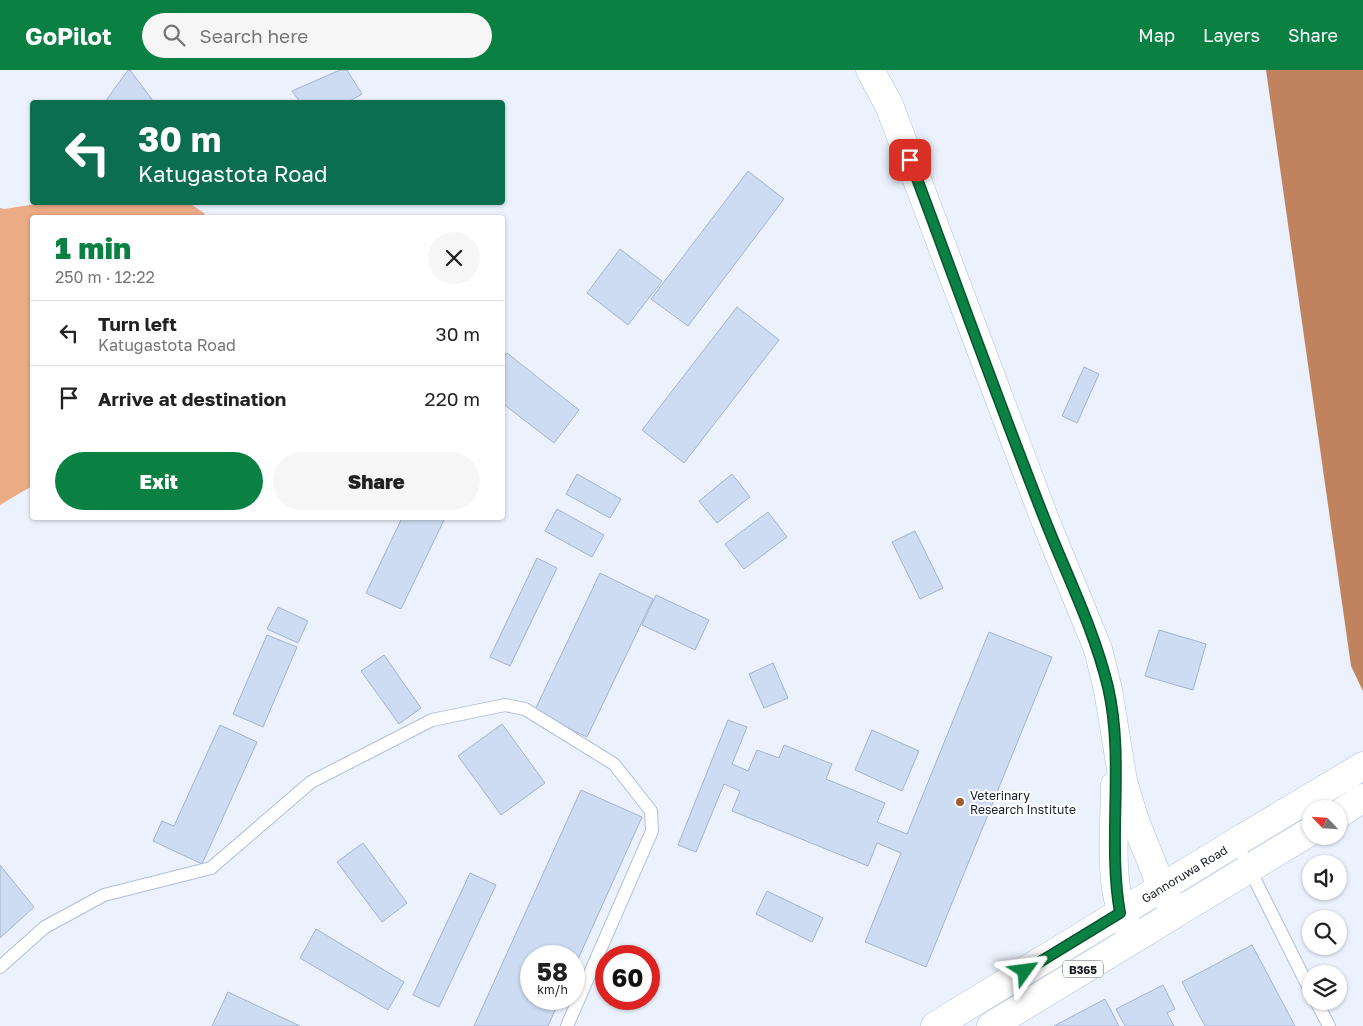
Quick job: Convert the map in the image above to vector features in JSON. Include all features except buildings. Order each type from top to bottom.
[{"type":"main road","points":[[870,70],[889,105],[1045,520],[1098,649],[1108,690],[1123,781],[1130,805],[1162,888],[1175,912],[1302,836]]},
{"type":"main road","points":[[1115,738],[1115,884],[1120,913],[1134,937]]},
{"type":"main road","name":"Gannoruwa Road","points":[[935,1026],[1363,766]]},
{"type":"main road","name":"B365","points":[[991,1026],[1175,912]]},
{"type":"lane","points":[[0,967],[45,927],[104,895],[211,868],[311,782],[432,720],[505,705],[525,709],[614,764],[651,811],[652,831],[567,1026]]},
{"type":"lane","points":[[1236,842],[1247,868],[1302,975]]},
{"type":"lane","points":[[1321,1010],[1329,1026]]},
{"type":"shaded area","points":[[1266,70],[1363,70],[1363,691],[1351,666]]},
{"type":"shaded area","points":[[30,205],[192,205],[204,215],[30,215],[30,487],[0,505],[0,208]]},
{"type":"place","name":"Veterinary Research Institute","points":[[960,802]]},
{"type":"route","points":[[910,160],[1045,520],[1098,649],[1108,690],[1115,738],[1115,884],[1120,913],[1076,942],[1025,971]]}]
